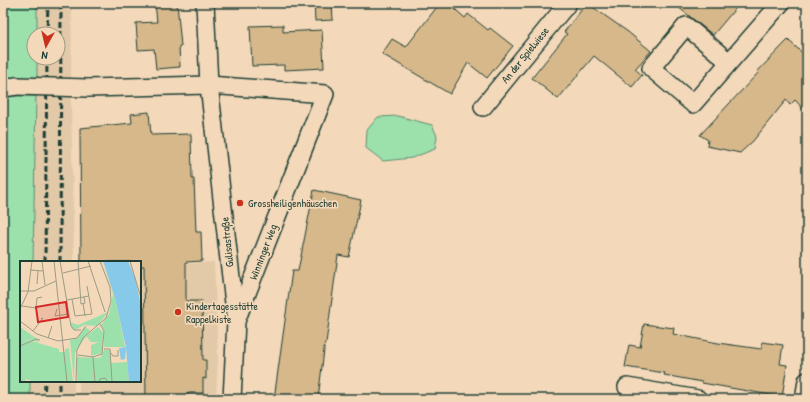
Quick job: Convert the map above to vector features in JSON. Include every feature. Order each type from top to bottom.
[{"type":"street","name":"Gulisastraße","points":[[205,3],[209,85],[236,321],[232,399]]},
{"type":"street","name":"An der Spielwiese","points":[[483,107],[568,3]]},
{"type":"street","points":[[729,62],[686,26],[651,68],[694,104],[781,3]]},
{"type":"street","points":[[10,87],[88,88],[209,85]]},
{"type":"street","name":"Winninger Weg","points":[[209,85],[325,94],[236,321]]},
{"type":"street","points":[[804,399],[807,381]]},
{"type":"street","points":[[627,387],[649,395],[698,399]]},
{"type":"shaded area","points":[[37,3],[72,3],[71,79],[37,78],[37,66],[66,66],[66,26],[37,26]]},
{"type":"shaded area","points":[[36,96],[71,98],[74,261],[33,261]]},
{"type":"shaded area","name":"Kindertagesstätte Rappelkiste","points":[[214,262],[218,358],[216,399],[79,399],[79,382],[141,382],[141,267]]},
{"type":"shaded area","points":[[30,382],[74,382],[74,399],[30,399]]},
{"type":"green space","points":[[3,3],[37,3],[37,26],[26,26],[26,66],[37,66],[37,78],[3,77]]},
{"type":"green space","points":[[36,96],[33,261],[20,261],[20,382],[30,382],[30,399],[3,399],[3,98]]},
{"type":"green space","points":[[398,116],[432,125],[437,136],[435,149],[412,158],[383,161],[366,148],[367,130],[378,117]]},
{"type":"building","points":[[155,3],[177,3],[181,46],[179,46],[180,67],[156,69],[154,49],[138,50],[136,23],[157,22]]},
{"type":"building","points":[[314,3],[332,3],[333,20],[315,21]]},
{"type":"building","points":[[440,3],[448,3],[465,18],[468,14],[488,30],[490,28],[513,46],[487,78],[468,63],[450,94],[382,54],[392,39],[406,47]]},
{"type":"building","points":[[587,3],[628,32],[651,51],[635,69],[642,75],[632,87],[594,56],[558,99],[532,78],[567,34],[564,32]]},
{"type":"building","points":[[673,3],[740,3],[713,35]]},
{"type":"building","points":[[283,25],[283,32],[322,30],[324,68],[284,70],[284,65],[252,66],[250,26]]},
{"type":"building","points":[[788,40],[807,57],[807,113],[795,100],[790,105],[786,100],[753,141],[740,153],[707,146],[708,140],[700,135]]},
{"type":"building","points":[[149,112],[151,135],[191,134],[192,179],[194,179],[196,232],[201,232],[202,261],[186,262],[186,301],[202,301],[203,360],[206,360],[206,379],[203,378],[203,393],[188,393],[188,399],[146,399],[144,266],[141,266],[141,261],[81,261],[80,128],[132,123],[131,114]]},
{"type":"building","points":[[314,190],[361,200],[349,257],[338,255],[318,399],[274,399],[292,271],[298,271]]},
{"type":"building","points":[[644,324],[674,328],[673,334],[718,343],[761,349],[762,342],[783,345],[780,364],[787,365],[782,397],[702,383],[664,375],[665,373],[625,367],[629,345],[640,347]]},
{"type":"railway","points":[[47,26],[48,3]]},
{"type":"railway","points":[[60,261],[61,3]]},
{"type":"railway","points":[[45,261],[47,66]]},
{"type":"railway","points":[[44,399],[45,382]]},
{"type":"railway","points":[[59,382],[59,399]]},
{"type":"place","name":"Grossheiligenhäuschen","points":[[240,203]]},
{"type":"place","name":"Kindertagesstätte Rappelkiste","points":[[178,312]]}]
